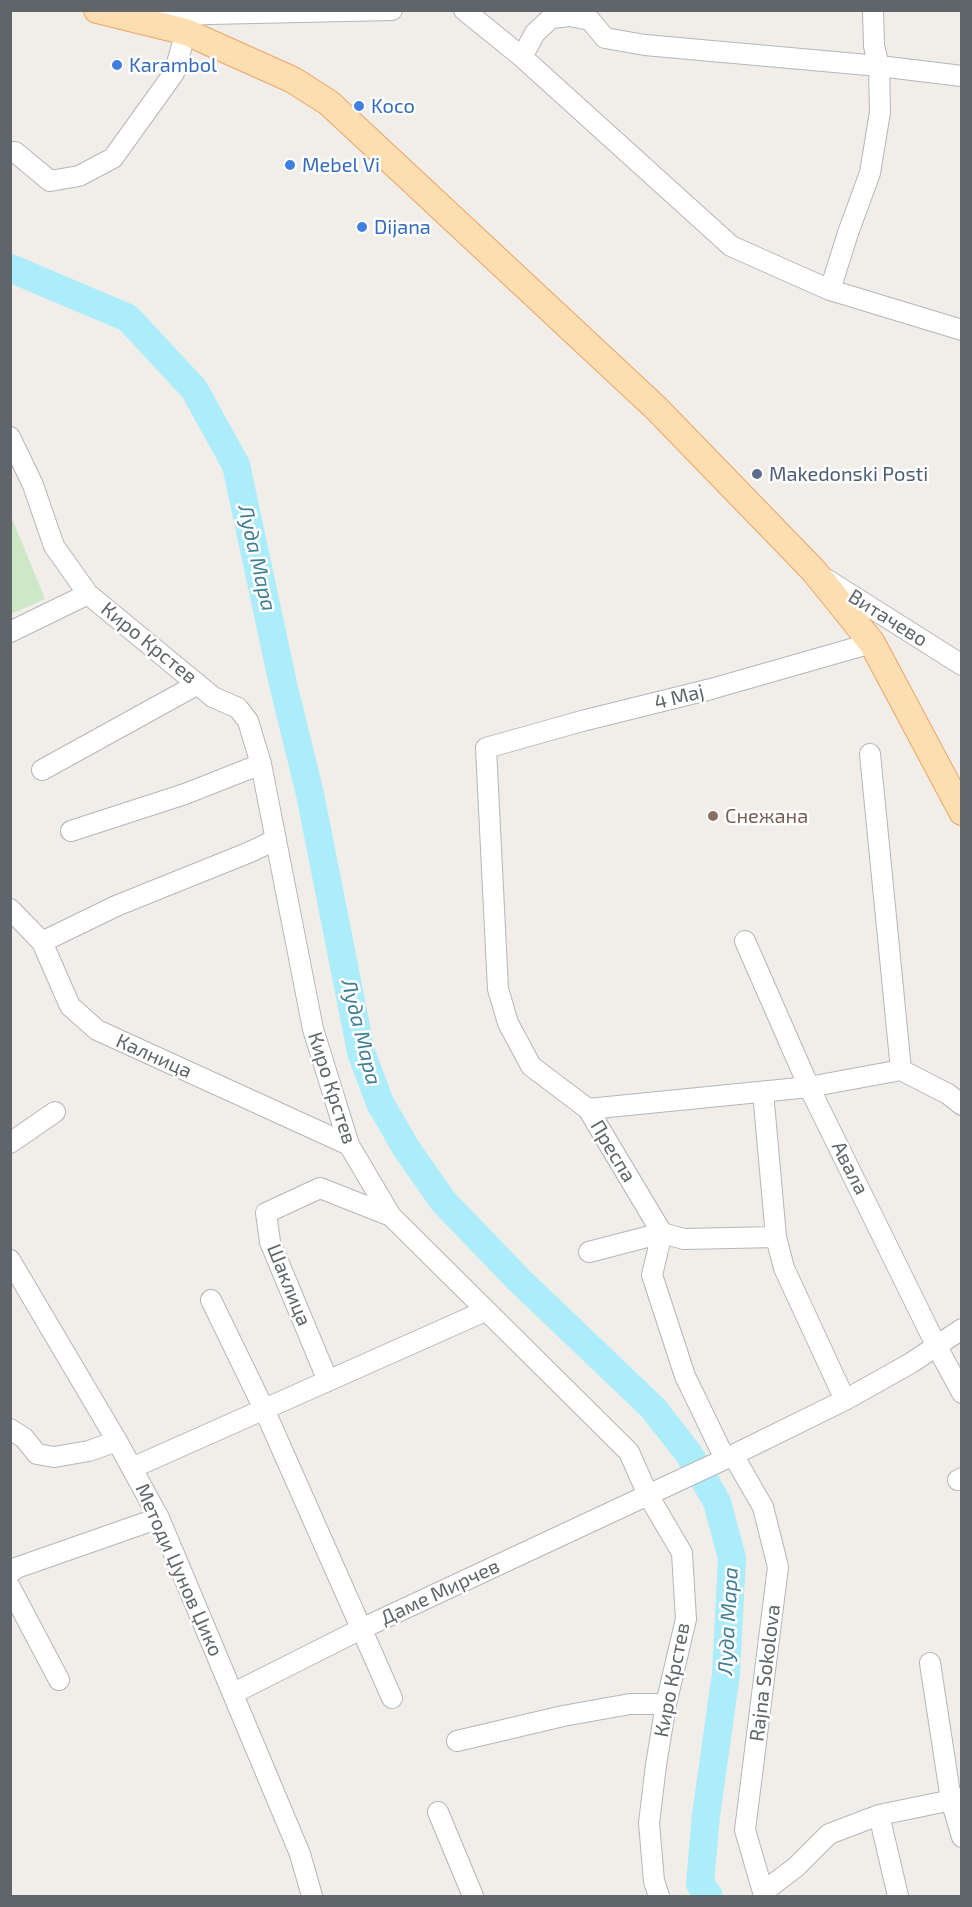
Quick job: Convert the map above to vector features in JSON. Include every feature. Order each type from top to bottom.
[{"type":"main road","points":[[97,10],[186,32],[293,80],[329,103],[656,408],[814,571],[872,643],[962,812]]},
{"type":"street","points":[[129,18],[392,10]]},
{"type":"street","points":[[464,10],[522,57],[730,246],[830,290],[962,330]]},
{"type":"street","points":[[830,290],[870,172],[880,112],[879,66],[874,46],[873,10]]},
{"type":"street","points":[[522,57],[535,33],[551,18],[591,15],[605,38],[645,45],[879,66],[962,76]]},
{"type":"street","points":[[15,152],[51,181],[79,176],[113,158],[174,73],[186,32]]},
{"type":"street","name":"Киро Крстев","points":[[10,436],[33,485],[54,546],[88,594],[213,697],[238,708],[248,721],[261,764],[313,1029],[349,1145],[392,1216],[629,1452],[648,1495],[682,1553],[686,1619],[666,1704],[649,1822],[654,1881],[658,1896]]},
{"type":"street","name":"Витачево","points":[[814,571],[962,665]]},
{"type":"street","points":[[10,632],[88,594]]},
{"type":"street","name":"4 Мај","points":[[486,748],[711,689],[872,643]]},
{"type":"street","points":[[42,770],[198,684]]},
{"type":"street","name":"Преспа","points":[[486,748],[498,989],[508,1023],[531,1066],[588,1109],[662,1233]]},
{"type":"street","points":[[870,754],[901,1070]]},
{"type":"street","points":[[71,831],[185,794],[261,764]]},
{"type":"street","points":[[42,942],[116,906],[275,840]]},
{"type":"street","name":"Калница","points":[[10,909],[42,942],[70,1006],[97,1030],[349,1145]]},
{"type":"street","name":"Авала","points":[[745,941],[809,1086],[936,1345],[962,1392]]},
{"type":"street","points":[[588,1109],[763,1092],[901,1070],[948,1094],[962,1105]]},
{"type":"street","points":[[763,1092],[776,1237],[784,1268],[845,1400]]},
{"type":"street","points":[[10,1143],[55,1112]]},
{"type":"street","name":"Шаклица","points":[[328,1381],[270,1242],[266,1213],[320,1188],[392,1216]]},
{"type":"street","points":[[589,1252],[662,1233],[684,1239],[776,1237]]},
{"type":"street","points":[[662,1233],[652,1275],[685,1376],[729,1457]]},
{"type":"street","name":"Методи Џунов Џико","points":[[10,1260],[117,1441],[159,1518],[300,1854],[312,1896]]},
{"type":"street","points":[[211,1300],[264,1409],[392,1698]]},
{"type":"street","points":[[132,1468],[485,1311]]},
{"type":"street","name":"Даме Мирчев","points":[[234,1693],[361,1629],[729,1457],[845,1400],[911,1363],[962,1329]]},
{"type":"street","points":[[10,1429],[24,1438],[37,1454],[54,1457],[89,1451],[117,1441]]},
{"type":"street","name":"Rajna Sokolova","points":[[729,1457],[763,1507],[778,1567],[745,1830],[764,1894]]},
{"type":"street","points":[[10,1573],[16,1568],[159,1518]]},
{"type":"street","points":[[10,1587],[59,1680]]},
{"type":"street","points":[[930,1663],[962,1837]]},
{"type":"street","points":[[457,1741],[563,1716],[630,1704],[666,1704]]},
{"type":"street","points":[[764,1894],[796,1867],[829,1834],[879,1815],[956,1799]]},
{"type":"street","points":[[438,1812],[473,1896]]},
{"type":"street","points":[[879,1815],[898,1896]]},
{"type":"green space","points":[[11,516],[45,599],[10,614]]},
{"type":"waterway","name":"Луда Мара","points":[[10,268],[128,318],[194,389],[236,465],[283,684],[310,794],[361,1052],[380,1103],[406,1148],[443,1201],[519,1280],[653,1408],[689,1454],[717,1502],[732,1558],[726,1674],[706,1815],[700,1884],[709,1896]]},
{"type":"place","name":"Karambol","points":[[117,65]]},
{"type":"place","name":"Koco","points":[[359,106]]},
{"type":"place","name":"Mebel Vi","points":[[290,165]]},
{"type":"place","name":"Dijana","points":[[362,227]]},
{"type":"place","name":"Makedonski Posti","points":[[757,474]]},
{"type":"place","name":"Снежана","points":[[713,816]]}]
